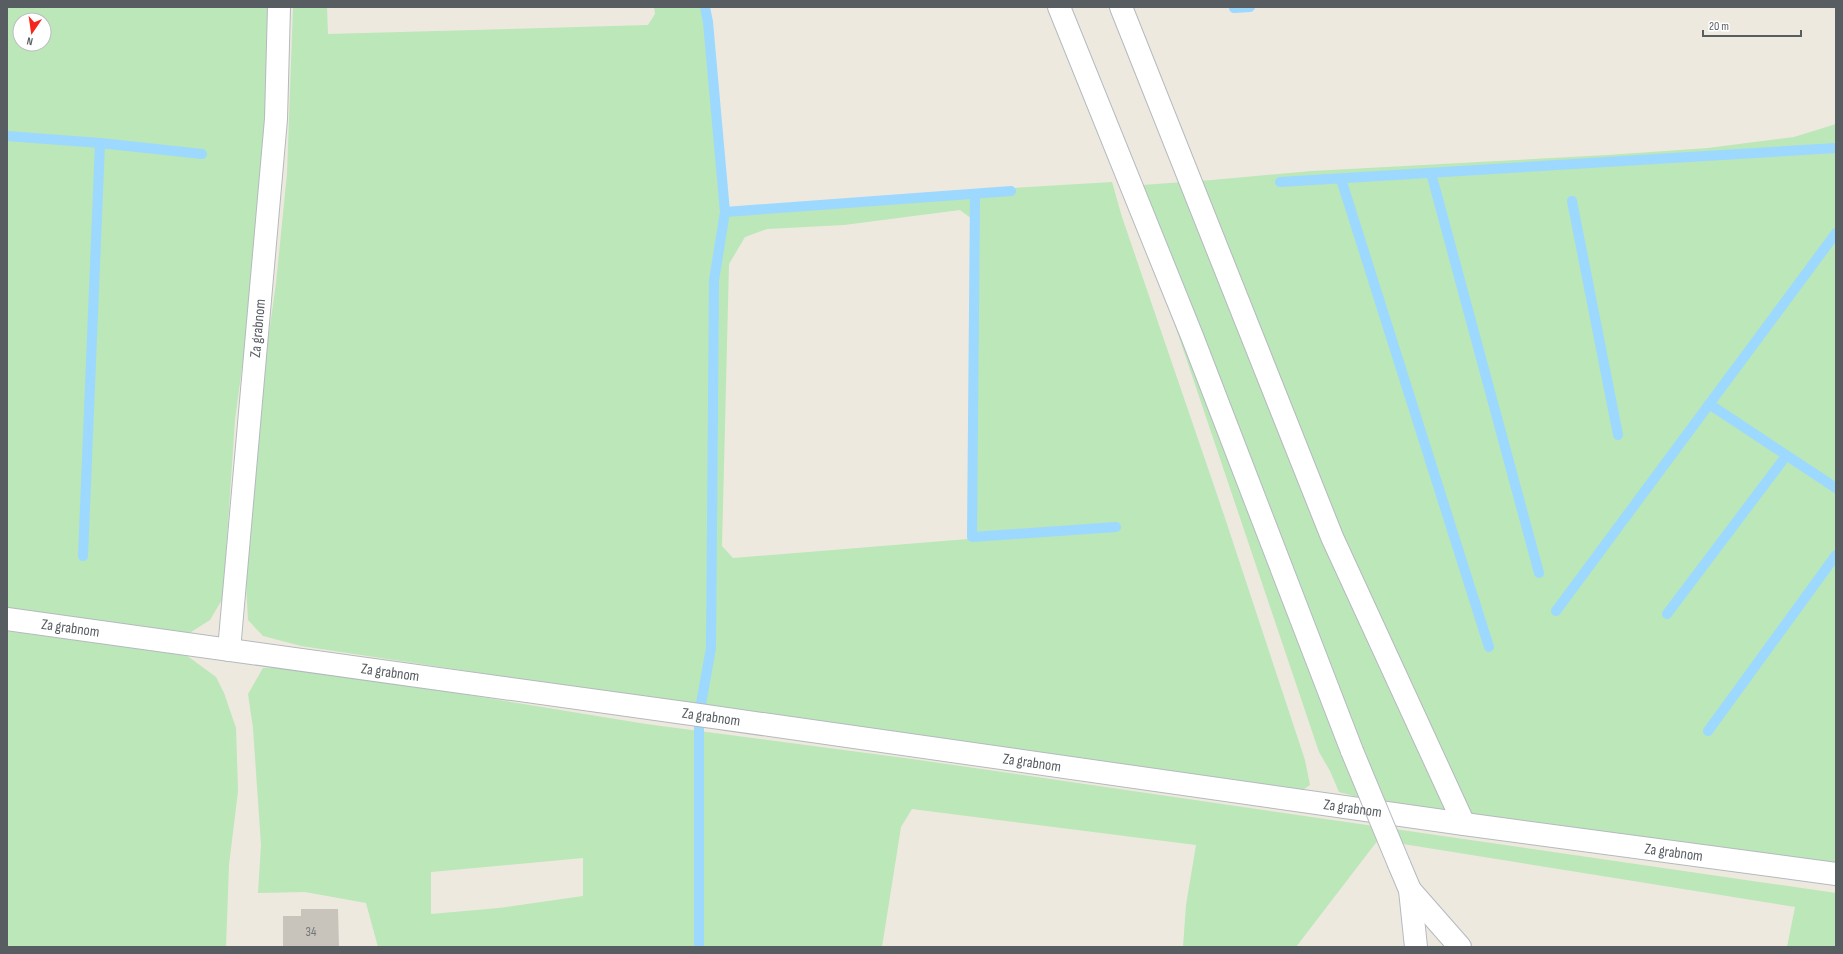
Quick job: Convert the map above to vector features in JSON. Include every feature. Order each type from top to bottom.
[{"type":"street","name":"Za grabnom","points":[[229,650],[276,119],[279,7]]},
{"type":"street","points":[[1059,7],[1192,336],[1352,751],[1410,890],[1416,947]]},
{"type":"street","points":[[1121,7],[1332,537],[1464,824]]},
{"type":"street","name":"Za grabnom","points":[[7,619],[1464,824],[1836,874]]},
{"type":"street","points":[[1410,890],[1460,947]]},
{"type":"green space","points":[[7,7],[268,7],[267,142],[249,315],[235,420],[223,598],[210,620],[188,634],[7,610]]},
{"type":"green space","points":[[293,7],[327,7],[328,34],[648,25],[655,14],[654,7],[704,7],[713,70],[728,210],[880,196],[1112,182],[1122,217],[1224,515],[1305,760],[1310,785],[1301,791],[1208,776],[747,713],[301,646],[263,636],[248,620],[246,583],[249,504],[256,427],[276,283],[287,174]],"holes":[[[960,210],[972,219],[975,377],[975,500],[968,539],[733,558],[722,546],[729,264],[745,237],[767,229],[844,225]]]},
{"type":"green space","points":[[1836,124],[1836,867],[1373,801],[1339,792],[1330,771],[1319,752],[1128,186],[1312,171],[1708,148],[1794,137]]},
{"type":"green space","points":[[7,631],[186,655],[216,677],[224,693],[236,728],[238,791],[229,865],[226,947],[7,947]]},
{"type":"green space","points":[[263,668],[304,668],[646,724],[912,759],[1836,893],[1836,947],[1787,947],[1795,907],[1378,840],[1296,947],[1183,947],[1186,905],[1196,845],[912,809],[901,827],[882,947],[378,947],[366,903],[305,892],[258,893],[261,845],[253,728],[248,694]],"holes":[[[583,858],[583,896],[499,908],[431,914],[431,872]]]},
{"type":"building","points":[[301,909],[338,909],[339,947],[283,947],[283,916],[301,916]]},
{"type":"waterway","points":[[699,947],[699,715],[711,648],[714,280],[725,212],[708,22],[705,7]]},
{"type":"waterway","points":[[1234,8],[1250,7]]},
{"type":"waterway","points":[[7,136],[100,143],[202,154]]},
{"type":"waterway","points":[[83,556],[100,143]]},
{"type":"waterway","points":[[1280,182],[1836,148]]},
{"type":"waterway","points":[[1431,173],[1539,573]]},
{"type":"waterway","points":[[1341,179],[1489,647]]},
{"type":"waterway","points":[[725,212],[1011,191]]},
{"type":"waterway","points":[[975,194],[972,537],[1116,527]]},
{"type":"waterway","points":[[1572,201],[1618,435]]},
{"type":"waterway","points":[[1556,611],[1836,233]]},
{"type":"waterway","points":[[1709,404],[1836,488]]},
{"type":"waterway","points":[[1667,614],[1786,456]]},
{"type":"waterway","points":[[1708,731],[1836,555]]}]
